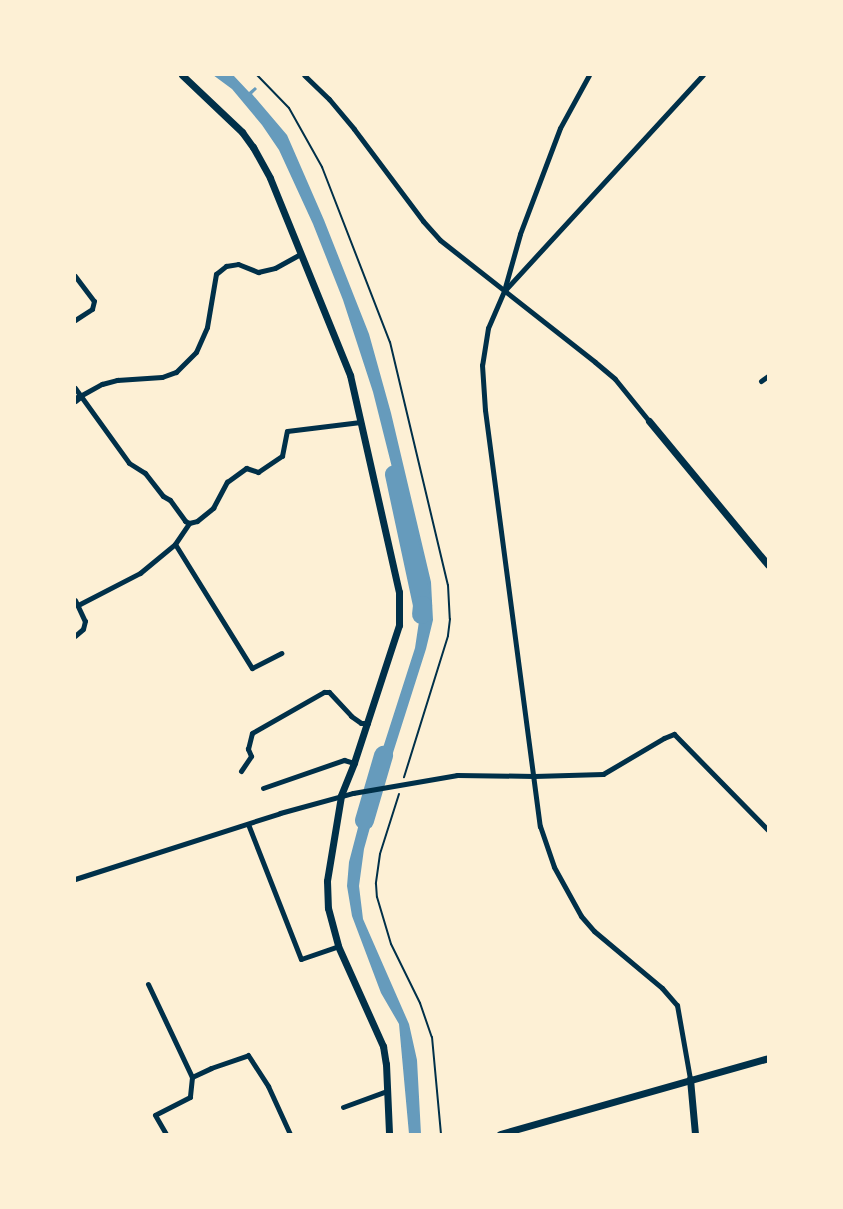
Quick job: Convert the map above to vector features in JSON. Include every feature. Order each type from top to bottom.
[{"type":"street","points":[[182,75],[230,119],[253,147],[270,178],[350,375],[394,567],[401,606],[396,635],[368,723],[341,796],[326,881],[328,908],[338,946],[380,1038],[386,1064],[389,1134]]},
{"type":"street","points":[[304,75],[329,99],[354,129],[422,221],[440,240],[615,379],[768,565]]},
{"type":"street","points":[[589,75],[560,128],[520,234],[504,291],[495,308],[485,340],[482,365],[484,410],[540,826],[554,867],[581,916],[594,932],[662,988],[678,1005],[690,1079],[695,1134]]},
{"type":"street","points":[[504,291],[703,75]]},
{"type":"street","points":[[78,398],[102,384],[117,380],[162,378],[176,372],[196,352],[207,327],[216,274],[226,266],[238,264],[258,272],[275,268],[300,254]]},
{"type":"street","points":[[75,276],[94,301],[92,309],[75,320]]},
{"type":"street","points":[[761,381],[768,376]]},
{"type":"street","points":[[75,388],[78,398],[129,463],[145,473],[164,496],[170,500],[185,521],[189,523]]},
{"type":"street","points":[[75,636],[83,629],[85,621],[76,602],[140,573],[175,544],[189,523],[197,521],[213,508],[228,482],[246,468],[258,472],[282,456],[287,431],[360,422]]},
{"type":"street","points":[[175,544],[252,668],[281,652]]},
{"type":"street","points":[[241,771],[252,756],[248,749],[252,733],[324,692],[329,692],[356,720],[361,723],[368,723]]},
{"type":"street","points":[[75,879],[353,793],[457,775],[534,776],[603,774],[674,734],[768,830]]},
{"type":"street","points":[[264,788],[344,760],[354,763]]},
{"type":"street","points":[[248,824],[301,959],[338,946]]},
{"type":"street","points":[[148,984],[192,1077],[190,1097],[155,1115],[166,1134]]},
{"type":"street","points":[[192,1077],[248,1055],[268,1086],[290,1134]]},
{"type":"street","points":[[500,1134],[768,1058]]},
{"type":"street","points":[[343,1107],[387,1091]]},
{"type":"path","points":[[257,75],[289,108],[322,167],[384,325],[396,363],[448,585],[450,619],[448,636],[404,778]]},
{"type":"path","points":[[400,786],[380,854],[376,884],[377,897],[391,944],[420,1004],[432,1036],[441,1134]]},
{"type":"water","points":[[213,75],[233,75],[249,92],[255,87],[257,89],[252,94],[287,135],[324,220],[369,334],[391,413],[431,582],[433,620],[426,649],[385,778],[373,779],[415,648],[421,608],[411,543],[373,392],[343,300],[313,224],[279,150],[262,125],[232,89]]},
{"type":"water","points":[[379,795],[364,849],[359,886],[363,919],[409,1024],[417,1060],[421,1134],[409,1134],[399,1024],[381,993],[352,916],[347,886],[349,862],[366,797]]},
{"type":"waterway","points":[[394,474],[422,605],[421,614]]},
{"type":"waterway","points":[[364,820],[383,755]]}]
